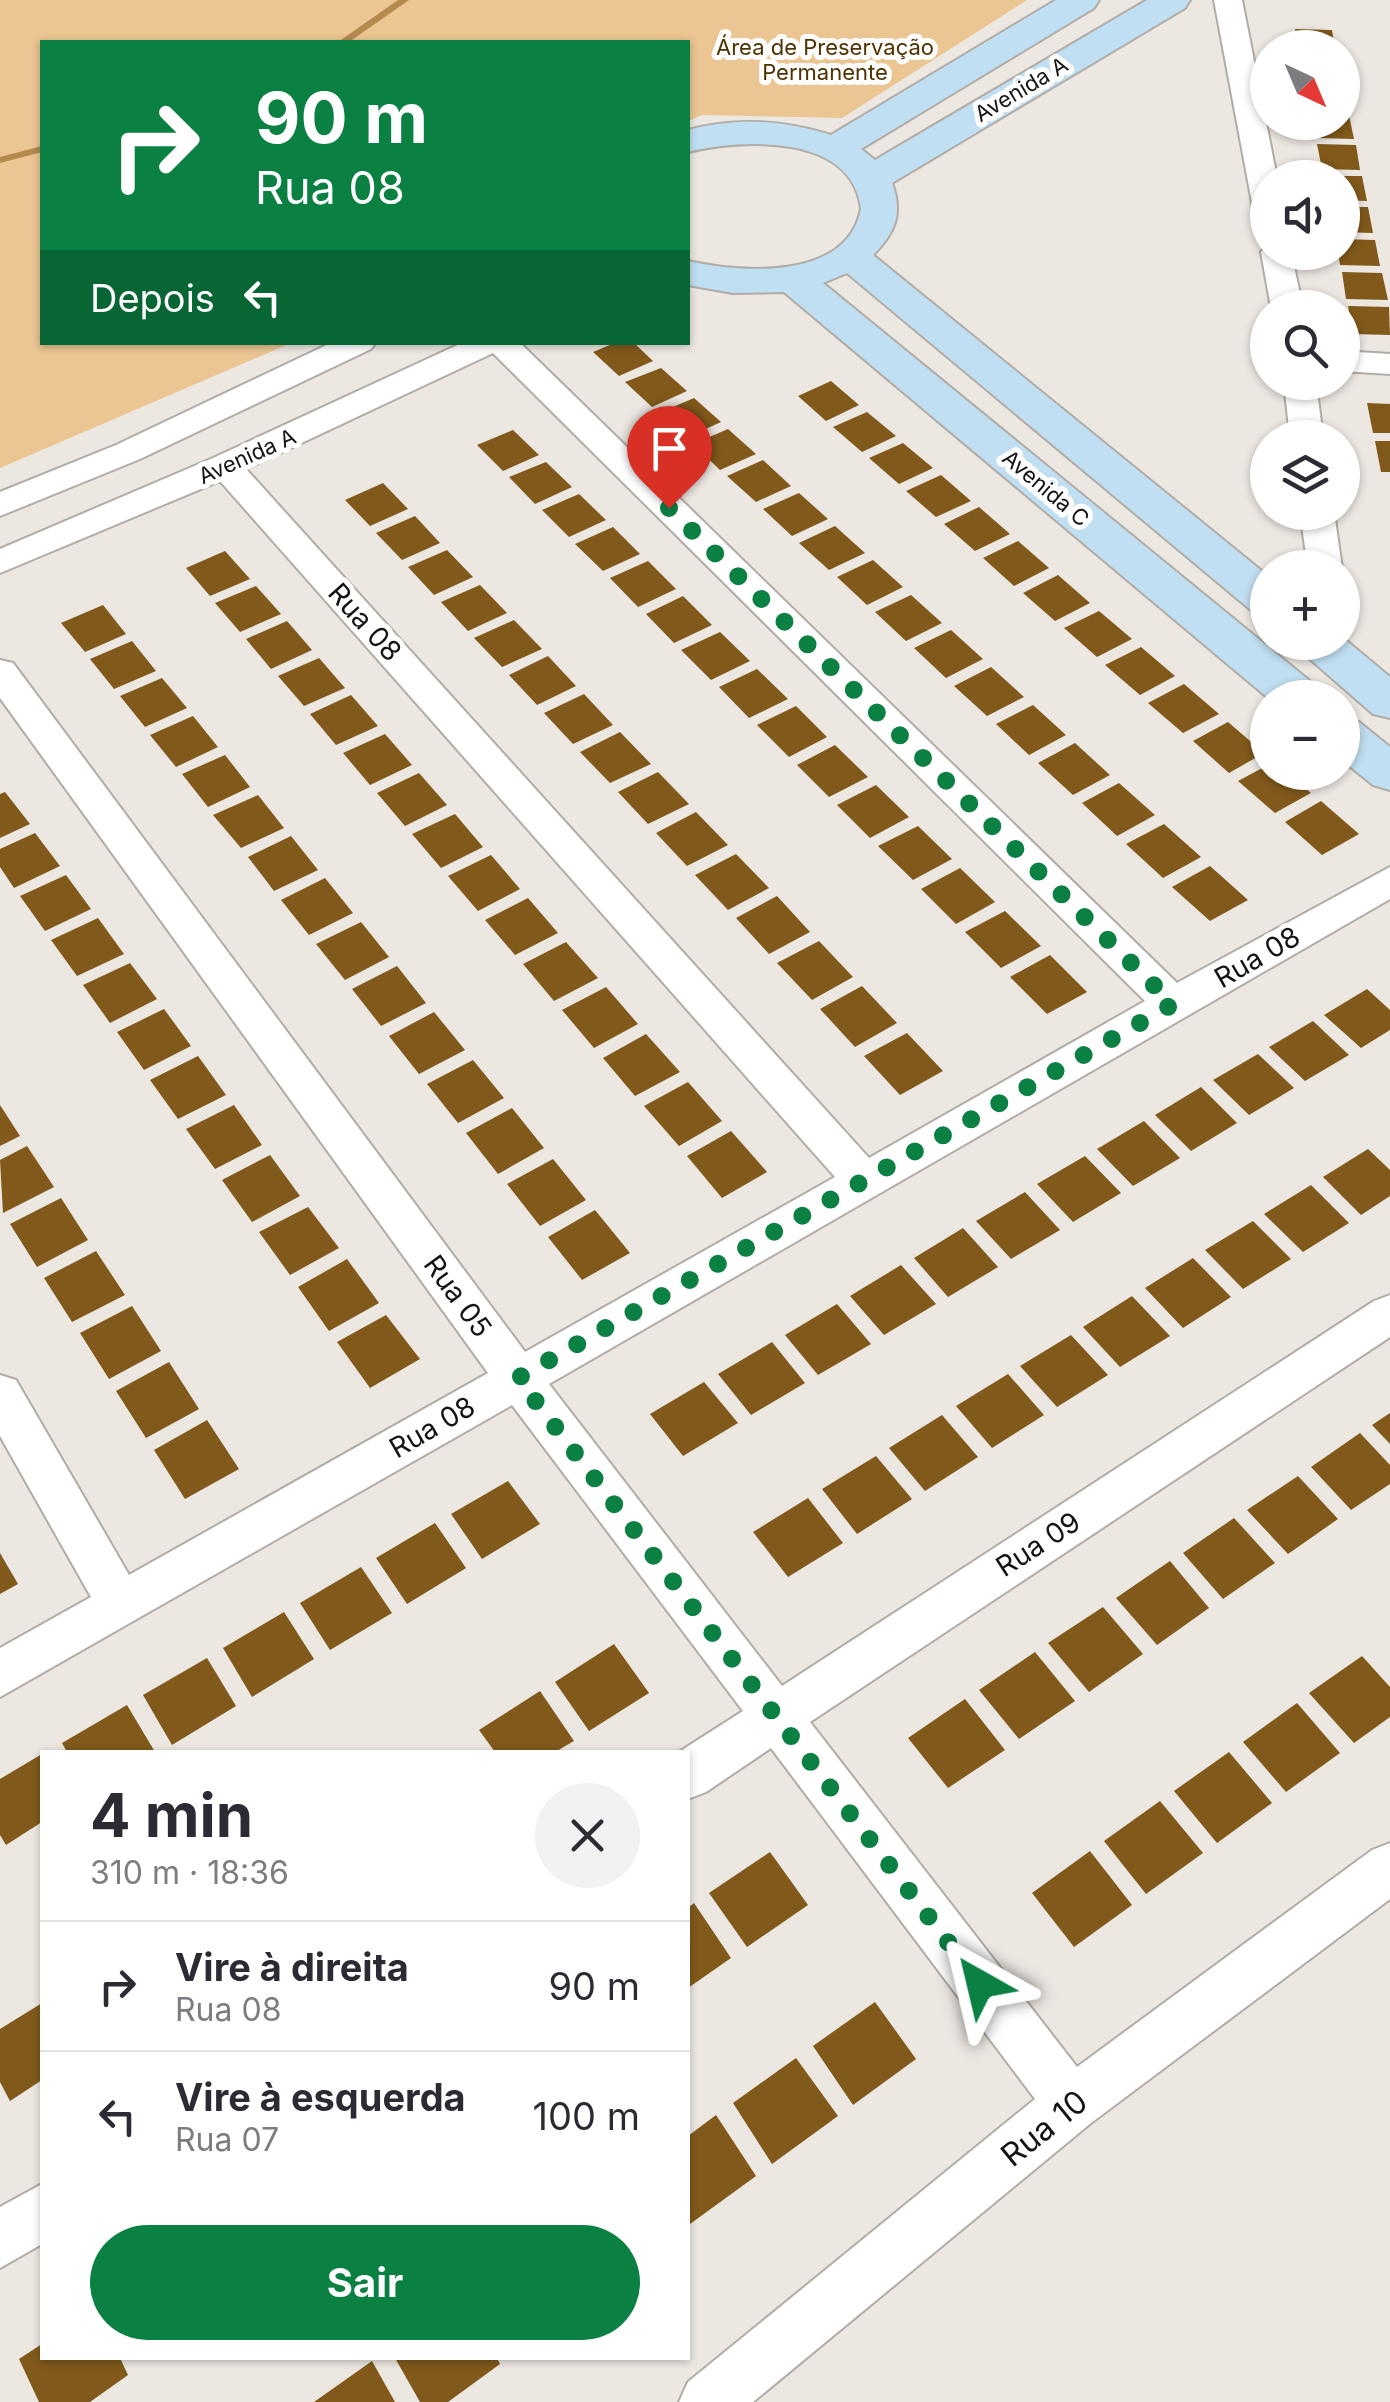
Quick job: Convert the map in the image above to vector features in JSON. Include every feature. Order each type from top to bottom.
[{"type":"street","name":"Avenida A","points":[[834,149],[1081,0]]},
{"type":"street","name":"Avenida A","points":[[871,179],[1172,0]]},
{"type":"street","points":[[1228,0],[1259,160]]},
{"type":"street","points":[[690,140],[742,130],[783,133],[834,149],[851,158],[871,179],[881,205],[873,232],[850,256],[824,270],[792,278],[722,281],[690,273]]},
{"type":"street","name":"Avenida C","points":[[850,256],[1250,585]]},
{"type":"street","name":"Avenida C","points":[[792,278],[1276,680]]},
{"type":"street","name":"Avenida A","points":[[0,505],[128,452],[354,345]]},
{"type":"street","name":"Avenida A","points":[[0,562],[225,466],[485,345]]},
{"type":"street","points":[[503,345],[1173,1004]]},
{"type":"street","points":[[1360,362],[1390,364]]},
{"type":"street","name":"Rua 08","points":[[225,466],[864,1181]]},
{"type":"street","points":[[1343,660],[1390,702]]},
{"type":"street","name":"Rua 05","points":[[0,672],[518,1378],[1072,2104]]},
{"type":"street","points":[[1360,749],[1390,773]]},
{"type":"street","name":"Rua 08","points":[[0,1674],[1390,881]]},
{"type":"street","name":"Rua 09","points":[[690,1774],[1390,1314]]},
{"type":"street","points":[[0,1394],[121,1605]]},
{"type":"street","name":"Rua 10","points":[[708,2402],[1072,2104],[1390,1868]]},
{"type":"street","points":[[0,2240],[40,2213]]},
{"type":"green space","name":"Área de Preservação Permanente","points":[[0,0],[1027,0],[842,118],[702,115],[690,120],[690,40],[40,40],[40,345],[286,345],[0,468]]},
{"type":"building","points":[[1317,144],[1356,145],[1358,160],[1320,160]]},
{"type":"building","points":[[1360,176],[1362,176],[1367,201],[1360,201]]},
{"type":"building","points":[[1360,207],[1368,207],[1373,233],[1360,233]]},
{"type":"building","points":[[1360,240],[1375,240],[1380,266],[1360,266]]},
{"type":"building","points":[[1342,272],[1382,273],[1388,300],[1360,299],[1360,290],[1345,290]]},
{"type":"building","points":[[1360,306],[1389,307],[1390,335],[1360,334]]},
{"type":"building","points":[[610,345],[636,345],[653,361],[619,376],[593,352]]},
{"type":"building","points":[[661,368],[687,391],[652,407],[625,382]]},
{"type":"building","points":[[831,381],[859,405],[826,421],[798,396]]},
{"type":"building","points":[[694,398],[721,422],[686,438],[659,413]]},
{"type":"building","points":[[1367,403],[1390,404],[1390,433],[1373,433]]},
{"type":"building","points":[[867,412],[896,436],[862,452],[833,427]]},
{"type":"building","points":[[728,429],[756,454],[720,470],[693,444]]},
{"type":"building","points":[[513,430],[539,455],[503,471],[477,445]]},
{"type":"building","points":[[1375,441],[1390,441],[1390,472],[1381,472]]},
{"type":"building","points":[[903,443],[933,468],[899,484],[869,458]]},
{"type":"building","points":[[763,460],[791,486],[756,502],[727,476]]},
{"type":"building","points":[[546,462],[572,487],[535,504],[509,477]]},
{"type":"building","points":[[941,475],[971,501],[936,517],[906,491]]},
{"type":"building","points":[[383,483],[408,509],[370,526],[345,500]]},
{"type":"building","points":[[799,493],[828,519],[792,536],[763,509]]},
{"type":"building","points":[[579,494],[606,520],[569,537],[542,510]]},
{"type":"building","points":[[979,507],[1010,534],[975,551],[944,524]]},
{"type":"building","points":[[415,516],[440,543],[402,560],[376,533]]},
{"type":"building","points":[[835,526],[865,553],[829,570],[799,543]]},
{"type":"building","points":[[613,527],[640,554],[603,571],[575,544]]},
{"type":"building","points":[[1018,541],[1049,568],[1014,586],[983,558]]},
{"type":"building","points":[[447,550],[473,577],[434,595],[408,567]]},
{"type":"building","points":[[225,551],[250,579],[210,596],[186,568]]},
{"type":"building","points":[[873,560],[903,587],[867,605],[837,577]]},
{"type":"building","points":[[648,561],[676,589],[638,607],[610,578]]},
{"type":"building","points":[[1058,575],[1090,603],[1055,621],[1023,593]]},
{"type":"building","points":[[480,585],[507,613],[468,631],[441,602]]},
{"type":"building","points":[[256,586],[281,614],[240,632],[215,603]]},
{"type":"building","points":[[911,595],[942,623],[906,641],[875,612]]},
{"type":"building","points":[[683,596],[712,625],[674,643],[646,614]]},
{"type":"building","points":[[103,605],[126,634],[85,652],[61,623]]},
{"type":"building","points":[[1099,611],[1132,639],[1097,657],[1064,628]]},
{"type":"building","points":[[514,620],[542,649],[502,667],[474,638]]},
{"type":"building","points":[[287,621],[312,650],[271,669],[246,639]]},
{"type":"building","points":[[951,630],[983,659],[946,678],[914,648]]},
{"type":"building","points":[[720,632],[750,661],[711,680],[681,650]]},
{"type":"building","points":[[132,641],[156,671],[114,689],[90,659]]},
{"type":"building","points":[[1141,647],[1175,676],[1140,695],[1105,665]]},
{"type":"building","points":[[548,656],[576,686],[537,705],[509,675]]},
{"type":"building","points":[[319,658],[345,688],[304,706],[278,676]]},
{"type":"building","points":[[991,667],[1024,697],[987,716],[954,686]]},
{"type":"building","points":[[757,669],[788,699],[749,718],[719,687]]},
{"type":"building","points":[[162,678],[187,708],[145,727],[120,696]]},
{"type":"building","points":[[1184,684],[1219,714],[1183,733],[1148,703]]},
{"type":"building","points":[[584,694],[613,725],[573,744],[544,713]]},
{"type":"building","points":[[351,695],[378,726],[336,745],[310,714]]},
{"type":"building","points":[[1033,705],[1066,735],[1029,755],[996,724]]},
{"type":"building","points":[[796,706],[827,737],[789,757],[757,725]]},
{"type":"building","points":[[193,716],[218,747],[176,767],[150,735]]},
{"type":"building","points":[[1228,722],[1250,741],[1250,761],[1229,773],[1193,741]]},
{"type":"building","points":[[620,732],[651,764],[610,783],[580,752]]},
{"type":"building","points":[[385,734],[412,765],[370,785],[343,753]]},
{"type":"building","points":[[1075,743],[1110,775],[1073,795],[1038,763]]},
{"type":"building","points":[[835,745],[868,777],[829,797],[797,765]]},
{"type":"building","points":[[225,755],[250,787],[208,807],[182,774]]},
{"type":"building","points":[[658,772],[689,804],[648,824],[618,792]]},
{"type":"building","points":[[419,773],[447,805],[405,826],[377,793]]},
{"type":"building","points":[[1250,775],[1250,790],[1311,793],[1275,813],[1238,781]]},
{"type":"building","points":[[1119,783],[1155,815],[1117,836],[1082,803]]},
{"type":"building","points":[[876,785],[909,817],[870,838],[837,805]]},
{"type":"building","points":[[5,792],[30,824],[0,838],[0,794]]},
{"type":"building","points":[[258,795],[284,828],[241,848],[213,815]]},
{"type":"building","points":[[1321,801],[1359,834],[1322,855],[1285,822]]},
{"type":"building","points":[[696,812],[728,845],[687,866],[656,833]]},
{"type":"building","points":[[455,814],[483,847],[441,868],[412,834]]},
{"type":"building","points":[[1164,824],[1201,857],[1163,878],[1126,844]]},
{"type":"building","points":[[918,826],[952,859],[913,880],[878,846]]},
{"type":"building","points":[[35,833],[60,866],[14,888],[0,867],[0,849]]},
{"type":"building","points":[[291,836],[318,870],[274,891],[248,857]]},
{"type":"building","points":[[736,854],[769,888],[728,910],[695,875]]},
{"type":"building","points":[[491,855],[520,889],[478,911],[448,876]]},
{"type":"building","points":[[1210,866],[1248,900],[1210,921],[1172,887]]},
{"type":"building","points":[[960,868],[995,902],[956,924],[921,889]]},
{"type":"building","points":[[66,875],[91,909],[45,931],[20,896]]},
{"type":"building","points":[[325,878],[353,913],[309,935],[281,900]]},
{"type":"building","points":[[777,896],[810,932],[769,954],[736,918]]},
{"type":"building","points":[[528,898],[558,933],[515,955],[485,920]]},
{"type":"building","points":[[1005,911],[1041,946],[1001,968],[965,932]]},
{"type":"building","points":[[98,918],[124,954],[77,976],[51,940]]},
{"type":"building","points":[[361,922],[389,957],[345,980],[316,944]]},
{"type":"building","points":[[819,941],[853,977],[812,1000],[777,963]]},
{"type":"building","points":[[566,942],[598,978],[554,1001],[523,964]]},
{"type":"building","points":[[1050,955],[1087,992],[1047,1014],[1010,977]]},
{"type":"building","points":[[130,963],[157,999],[110,1023],[83,985]]},
{"type":"building","points":[[397,966],[426,1003],[381,1026],[352,989]]},
{"type":"building","points":[[862,986],[897,1023],[855,1047],[820,1009]]},
{"type":"building","points":[[606,987],[638,1024],[594,1048],[562,1010]]},
{"type":"building","points":[[1367,989],[1390,1010],[1390,1030],[1361,1048],[1324,1015]]},
{"type":"building","points":[[164,1009],[191,1046],[144,1070],[117,1032]]},
{"type":"building","points":[[434,1012],[465,1050],[419,1074],[389,1036]]},
{"type":"building","points":[[1313,1021],[1349,1055],[1305,1081],[1269,1047]]},
{"type":"building","points":[[907,1033],[943,1071],[900,1095],[864,1056]]},
{"type":"building","points":[[646,1034],[680,1072],[635,1096],[603,1058]]},
{"type":"building","points":[[1258,1054],[1294,1088],[1249,1115],[1213,1080]]},
{"type":"building","points":[[198,1056],[226,1095],[178,1119],[150,1080]]},
{"type":"building","points":[[473,1060],[504,1098],[458,1123],[427,1084]]},
{"type":"building","points":[[688,1082],[722,1121],[679,1146],[644,1106]]},
{"type":"building","points":[[1201,1087],[1237,1123],[1191,1151],[1155,1115]]},
{"type":"building","points":[[0,1105],[20,1136],[0,1146]]},
{"type":"building","points":[[234,1105],[262,1145],[215,1169],[186,1129]]},
{"type":"building","points":[[512,1108],[544,1148],[498,1174],[466,1133]]},
{"type":"building","points":[[1144,1121],[1180,1158],[1133,1186],[1097,1149]]},
{"type":"building","points":[[731,1131],[767,1172],[722,1198],[687,1156]]},
{"type":"building","points":[[27,1146],[54,1187],[3,1213],[0,1160]]},
{"type":"building","points":[[1368,1149],[1390,1170],[1390,1196],[1361,1215],[1323,1177]]},
{"type":"building","points":[[270,1155],[300,1196],[252,1222],[222,1180]]},
{"type":"building","points":[[1085,1156],[1121,1193],[1073,1222],[1037,1184]]},
{"type":"building","points":[[553,1159],[586,1200],[540,1226],[507,1184]]},
{"type":"building","points":[[1311,1185],[1349,1223],[1303,1252],[1264,1214]]},
{"type":"building","points":[[1025,1192],[1060,1230],[1011,1259],[976,1221]]},
{"type":"building","points":[[61,1198],[88,1240],[37,1267],[10,1224]]},
{"type":"building","points":[[308,1207],[339,1248],[290,1275],[259,1232]]},
{"type":"building","points":[[595,1210],[630,1253],[582,1280],[548,1237]]},
{"type":"building","points":[[1253,1221],[1291,1259],[1243,1289],[1205,1250]]},
{"type":"building","points":[[963,1228],[998,1267],[948,1297],[914,1258]]},
{"type":"building","points":[[96,1251],[125,1295],[72,1322],[44,1278]]},
{"type":"building","points":[[1193,1258],[1231,1297],[1183,1328],[1145,1288]]},
{"type":"building","points":[[347,1259],[379,1303],[329,1331],[298,1287]]},
{"type":"building","points":[[901,1265],[936,1304],[884,1335],[850,1296]]},
{"type":"building","points":[[1132,1296],[1170,1336],[1120,1367],[1083,1327]]},
{"type":"building","points":[[837,1304],[871,1344],[818,1375],[785,1335]]},
{"type":"building","points":[[132,1306],[161,1351],[109,1379],[80,1333]]},
{"type":"building","points":[[386,1315],[420,1359],[370,1388],[337,1342]]},
{"type":"building","points":[[1071,1335],[1108,1375],[1057,1407],[1020,1366]]},
{"type":"building","points":[[772,1342],[805,1383],[751,1415],[718,1374]]},
{"type":"building","points":[[169,1362],[199,1409],[146,1438],[116,1391]]},
{"type":"building","points":[[1008,1374],[1044,1415],[992,1448],[956,1406]]},
{"type":"building","points":[[704,1382],[738,1423],[683,1456],[650,1414]]},
{"type":"building","points":[[1390,1413],[1390,1444],[1372,1425]]},
{"type":"building","points":[[942,1415],[978,1457],[925,1491],[889,1448]]},
{"type":"building","points":[[207,1420],[239,1469],[185,1499],[154,1450]]},
{"type":"building","points":[[1360,1433],[1390,1465],[1390,1484],[1351,1510],[1311,1467]]},
{"type":"building","points":[[876,1456],[912,1499],[857,1534],[822,1489]]},
{"type":"building","points":[[1298,1476],[1338,1519],[1288,1554],[1247,1510]]},
{"type":"building","points":[[508,1481],[540,1524],[482,1559],[451,1514]]},
{"type":"building","points":[[808,1498],[843,1543],[788,1577],[753,1532]]},
{"type":"building","points":[[1234,1518],[1275,1563],[1223,1599],[1183,1553]]},
{"type":"building","points":[[435,1523],[466,1568],[407,1604],[376,1558]]},
{"type":"building","points":[[0,1553],[18,1584],[0,1594]]},
{"type":"building","points":[[1170,1561],[1209,1608],[1157,1645],[1116,1598]]},
{"type":"building","points":[[361,1567],[392,1613],[330,1650],[300,1603]]},
{"type":"building","points":[[1103,1607],[1143,1654],[1089,1692],[1048,1643]]},
{"type":"building","points":[[284,1612],[314,1659],[252,1697],[223,1648]]},
{"type":"building","points":[[614,1644],[649,1693],[589,1731],[555,1682]]},
{"type":"building","points":[[1035,1652],[1075,1701],[1019,1739],[979,1690]]},
{"type":"building","points":[[1362,1656],[1390,1687],[1390,1717],[1354,1743],[1309,1693]]},
{"type":"building","points":[[207,1658],[236,1706],[172,1745],[143,1695]]},
{"type":"building","points":[[540,1691],[574,1741],[558,1750],[494,1750],[479,1730]]},
{"type":"building","points":[[965,1699],[1005,1750],[948,1788],[908,1738]]},
{"type":"building","points":[[1297,1703],[1340,1753],[1286,1792],[1243,1742]]},
{"type":"building","points":[[127,1705],[154,1750],[66,1750],[62,1743]]},
{"type":"building","points":[[1229,1752],[1272,1803],[1217,1843],[1174,1791]]},
{"type":"building","points":[[40,1755],[40,1823],[6,1845],[0,1835],[0,1779]]},
{"type":"building","points":[[1160,1801],[1203,1853],[1146,1894],[1104,1841]]},
{"type":"building","points":[[1090,1851],[1132,1905],[1074,1947],[1032,1893]]},
{"type":"building","points":[[770,1852],[808,1905],[747,1947],[709,1893]]},
{"type":"building","points":[[694,1903],[731,1958],[690,1987],[690,1906]]},
{"type":"building","points":[[875,2002],[916,2059],[853,2105],[813,2046]]},
{"type":"building","points":[[40,2004],[40,2081],[10,2101],[0,2082],[0,2029]]},
{"type":"building","points":[[796,2058],[838,2116],[772,2164],[733,2103]]},
{"type":"building","points":[[716,2115],[756,2176],[690,2224],[690,2134]]},
{"type":"building","points":[[40,2345],[40,2360],[121,2360],[128,2375],[90,2402],[39,2402],[19,2359]]},
{"type":"building","points":[[396,2360],[498,2360],[500,2364],[448,2402],[420,2402]]},
{"type":"building","points":[[372,2361],[395,2402],[314,2402]]},
{"type":"waterway","points":[[346,40],[404,0]]},
{"type":"waterway","points":[[0,160],[40,150]]},
{"type":"route","points":[[669,508],[1173,1004],[518,1378],[980,1984]]}]
